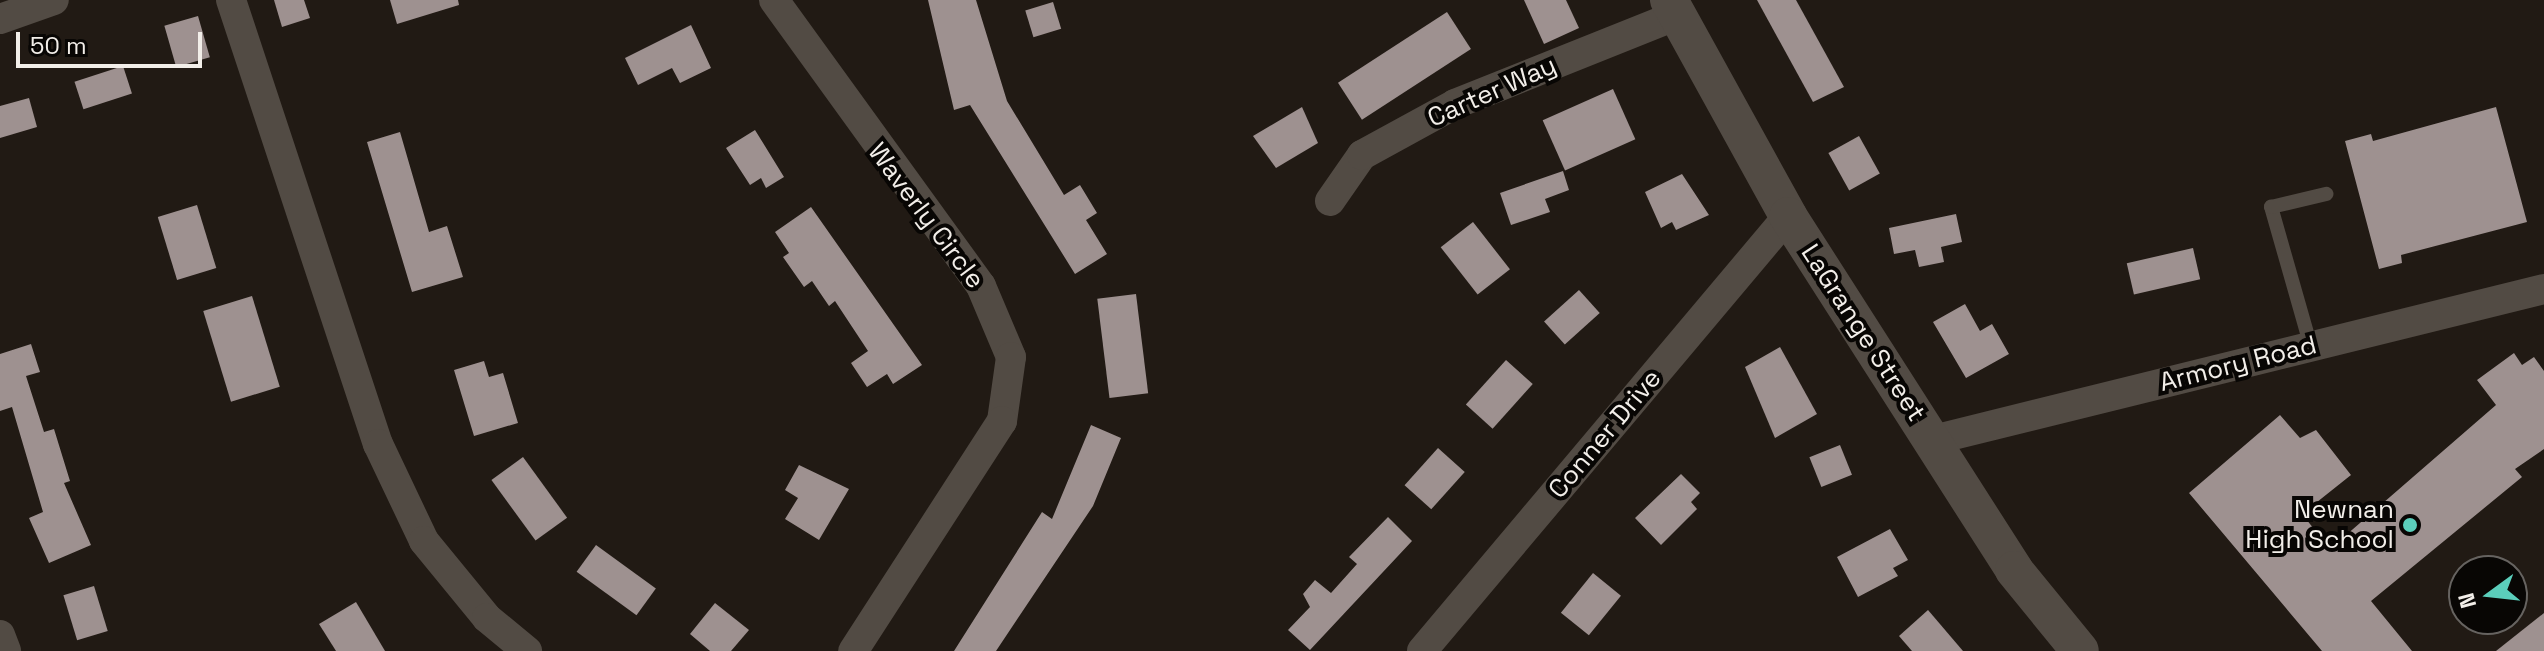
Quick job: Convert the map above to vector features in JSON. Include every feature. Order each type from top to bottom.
[{"type":"street","points":[[0,19],[54,0]]},
{"type":"street","points":[[231,0],[378,444],[424,541],[487,618],[527,651]]},
{"type":"street","name":"Waverly Circle","points":[[774,0],[981,286],[1011,357],[1002,421],[853,651]]},
{"type":"street","name":"Carter Way","points":[[1330,201],[1362,155],[1455,104],[1673,8]]},
{"type":"street","name":"LaGrange Street","points":[[1673,8],[1788,216],[2014,570],[2080,651]]},
{"type":"street","name":"Conner Drive","points":[[1422,651],[1788,216]]},
{"type":"street","name":"Armory Road","points":[[1933,440],[2544,289]]},
{"type":"street","points":[[0,635],[6,651]]},
{"type":"lane","points":[[2311,347],[2271,207],[2326,194]]},
{"type":"building","points":[[274,0],[304,0],[310,18],[282,27]]},
{"type":"building","points":[[390,0],[458,0],[459,5],[397,24]]},
{"type":"building","points":[[928,0],[976,0],[1007,101],[1064,195],[1080,185],[1097,213],[1086,220],[1107,254],[1075,274],[970,105],[954,110]]},
{"type":"building","points":[[1524,0],[1566,0],[1579,28],[1544,44]]},
{"type":"building","points":[[1757,0],[1796,0],[1844,87],[1813,102]]},
{"type":"building","points":[[1053,2],[1061,29],[1033,37],[1025,10]]},
{"type":"building","points":[[1447,12],[1471,49],[1362,120],[1338,83]]},
{"type":"building","points":[[198,16],[210,57],[176,67],[164,26]]},
{"type":"building","points":[[691,25],[711,68],[680,83],[672,68],[638,85],[625,58]]},
{"type":"building","points":[[123,66],[132,94],[83,109],[74,82]]},
{"type":"building","points":[[1613,89],[1635,139],[1565,171],[1543,120]]},
{"type":"building","points":[[29,98],[37,127],[0,138],[0,106]]},
{"type":"building","points":[[1302,107],[1318,143],[1276,168],[1253,136]]},
{"type":"building","points":[[2496,107],[2527,222],[2401,255],[2402,263],[2379,269],[2345,141],[2371,134],[2373,141]]},
{"type":"building","points":[[755,130],[784,177],[766,188],[761,178],[750,185],[726,148]]},
{"type":"building","points":[[400,132],[429,232],[447,226],[463,277],[412,292],[367,142]]},
{"type":"building","points":[[1859,136],[1880,174],[1849,191],[1828,153]]},
{"type":"building","points":[[1563,171],[1569,190],[1545,199],[1550,212],[1511,225],[1500,193]]},
{"type":"building","points":[[1682,174],[1709,215],[1676,230],[1672,222],[1661,228],[1645,192]]},
{"type":"building","points":[[197,205],[216,268],[177,280],[158,217]]},
{"type":"building","points":[[811,207],[922,365],[893,384],[887,374],[867,387],[851,363],[868,351],[835,301],[829,306],[812,281],[804,287],[783,257],[789,253],[775,232]]},
{"type":"building","points":[[1956,214],[1962,242],[1941,247],[1944,262],[1919,267],[1915,250],[1894,254],[1889,228]]},
{"type":"building","points":[[1473,222],[1510,269],[1478,295],[1441,247]]},
{"type":"building","points":[[2193,248],[2200,279],[2134,294],[2127,263]]},
{"type":"building","points":[[1579,290],[1600,313],[1565,344],[1544,321]]},
{"type":"building","points":[[1136,294],[1148,393],[1109,398],[1097,299]]},
{"type":"building","points":[[252,296],[280,387],[231,402],[203,311]]},
{"type":"building","points":[[1965,304],[1980,331],[1992,324],[2009,354],[1966,378],[1933,322]]},
{"type":"building","points":[[31,344],[40,372],[26,376],[44,432],[54,429],[70,481],[64,483],[91,545],[49,563],[29,518],[43,512],[12,407],[0,411],[0,354]]},
{"type":"building","points":[[1780,347],[1817,414],[1775,438],[1745,367]]},
{"type":"building","name":"Newnan High School","points":[[2514,353],[2522,365],[2534,357],[2544,371],[2544,449],[2515,469],[2522,477],[2371,601],[2412,651],[2322,651],[2189,493],[2280,415],[2300,438],[2316,430],[2351,475],[2302,514],[2330,549],[2496,405],[2477,380]]},
{"type":"building","points":[[1506,360],[1533,384],[1493,429],[1466,405]]},
{"type":"building","points":[[484,361],[489,377],[503,373],[518,423],[474,436],[454,370]]},
{"type":"building","points":[[1091,425],[1121,438],[1093,506],[996,651],[954,651],[1042,512],[1052,519]]},
{"type":"building","points":[[1840,445],[1852,475],[1821,487],[1809,457]]},
{"type":"building","points":[[1438,448],[1465,472],[1431,509],[1405,485]]},
{"type":"building","points":[[523,457],[567,518],[536,541],[491,480]]},
{"type":"building","points":[[799,465],[849,489],[819,540],[785,519],[798,498],[785,490]]},
{"type":"building","points":[[1681,474],[1700,493],[1691,502],[1697,509],[1661,545],[1635,518]]},
{"type":"building","points":[[1388,517],[1412,541],[1310,650],[1288,630],[1310,607],[1303,594],[1315,580],[1331,593],[1357,564],[1349,557]]},
{"type":"building","points":[[1890,529],[1908,560],[1893,568],[1898,576],[1858,597],[1837,557]]},
{"type":"building","points":[[596,545],[656,588],[636,615],[577,572]]},
{"type":"building","points":[[1593,573],[1621,596],[1589,635],[1561,613]]},
{"type":"building","points":[[94,586],[108,631],[77,640],[63,595]]},
{"type":"building","points":[[356,602],[385,651],[336,651],[319,624]]},
{"type":"building","points":[[715,603],[749,630],[731,651],[710,651],[690,634]]},
{"type":"building","points":[[1928,610],[1963,651],[1912,651],[1899,636]]},
{"type":"building","points":[[2544,613],[2544,651],[2496,651],[2516,635],[2528,635],[2528,626]]},
{"type":"place","name":"Newnan High School","points":[[2410,525]]}]
